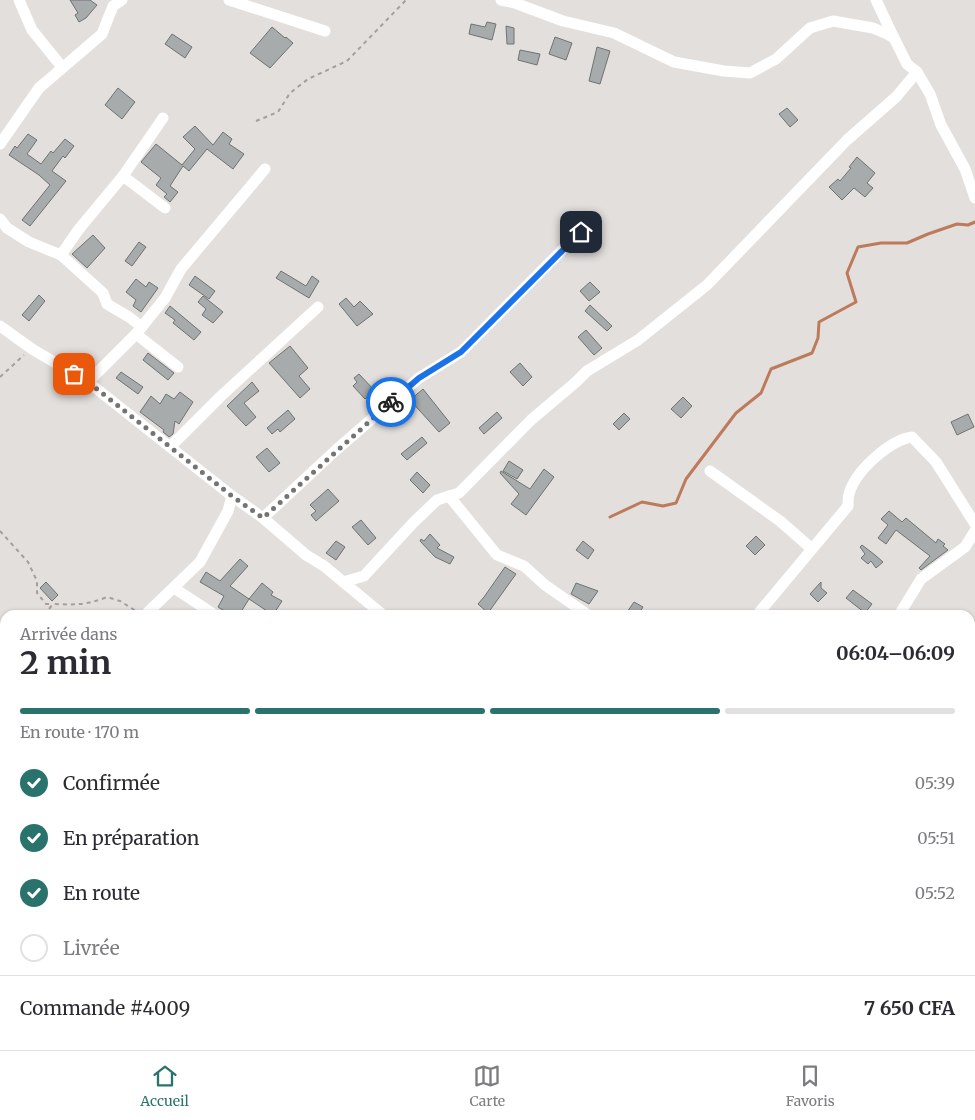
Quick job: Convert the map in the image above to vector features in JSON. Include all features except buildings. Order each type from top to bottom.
[{"type":"street","points":[[19,0],[32,30],[62,68]]},
{"type":"street","points":[[0,144],[39,88],[102,34],[114,6],[122,0]]},
{"type":"street","points":[[229,0],[325,31]]},
{"type":"street","points":[[501,0],[515,3],[563,21],[614,33],[674,62],[724,71],[750,72],[776,59],[810,28],[833,22],[873,28],[894,38]]},
{"type":"street","points":[[876,0],[907,64],[917,72],[930,94],[941,125],[965,169],[975,198]]},
{"type":"street","points":[[343,582],[364,576],[413,522],[437,500],[459,493],[531,420],[587,371],[638,340],[707,285],[847,140],[896,97],[917,72]]},
{"type":"street","points":[[61,255],[79,229],[123,176],[164,118]]},
{"type":"street","points":[[88,382],[139,330],[165,298],[186,264],[265,169]]},
{"type":"street","points":[[123,176],[165,208]]},
{"type":"street","points":[[0,219],[7,228],[30,242],[61,255],[103,293],[107,304],[129,317],[139,330],[178,367]]},
{"type":"street","points":[[263,518],[336,450],[419,378],[461,352],[581,232]]},
{"type":"street","points":[[170,446],[221,396],[318,307]]},
{"type":"street","points":[[0,326],[32,349],[88,382],[232,496],[263,518],[306,555],[324,566],[377,610]]},
{"type":"street","points":[[761,610],[848,506],[848,494],[858,476],[873,460],[902,438],[912,437],[936,462],[975,524]]},
{"type":"street","points":[[710,471],[780,521],[812,549]]},
{"type":"street","points":[[150,610],[200,562],[228,512],[232,496]]},
{"type":"street","points":[[449,496],[497,555],[524,566],[545,586],[581,610]]},
{"type":"street","points":[[902,610],[921,579],[965,547],[975,531]]},
{"type":"street","points":[[174,588],[207,610]]},
{"type":"path","points":[[256,121],[278,112],[290,93],[308,79],[347,61],[406,0]]},
{"type":"path","points":[[0,377],[32,349]]},
{"type":"path","points":[[0,531],[28,562],[37,581],[37,593],[46,604],[73,605],[91,603],[107,596],[120,601],[133,610]]},
{"type":"path","points":[[48,610],[53,604]]},
{"type":"waterway","points":[[610,517],[642,502],[663,506],[676,503],[686,479],[736,413],[761,393],[771,369],[812,353],[818,338],[819,322],[856,302],[847,273],[858,247],[881,243],[907,243],[957,224],[968,225],[975,222]]},
{"type":"way so far","points":[[74,374],[88,382],[232,496],[263,518],[391,402]]},
{"type":"route","points":[[391,402],[419,378],[461,352],[581,232]]}]
